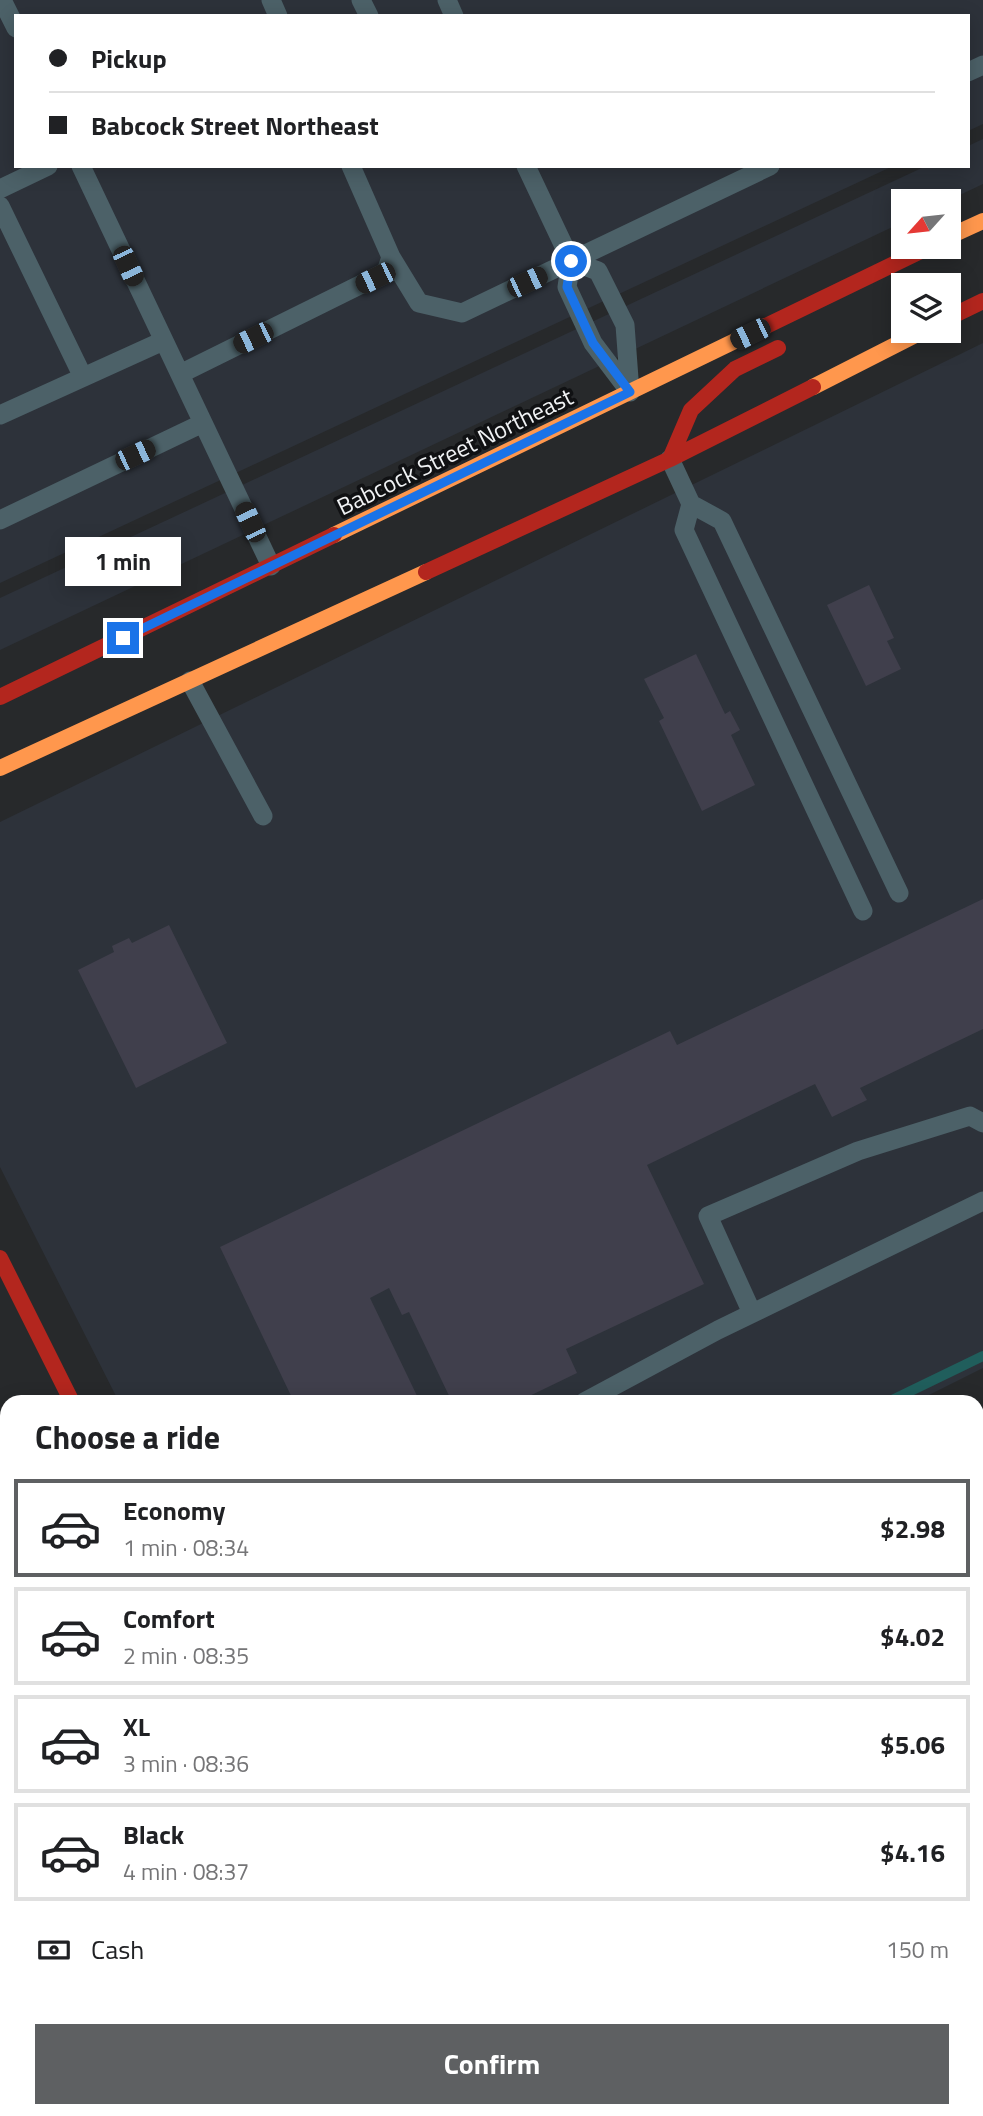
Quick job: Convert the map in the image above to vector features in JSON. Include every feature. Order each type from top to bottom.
[{"type":"main road","points":[[961,231],[983,220]]},
{"type":"main road","name":"Babcock Street Northeast","points":[[0,697],[904,259]]},
{"type":"main road","points":[[870,294],[912,259]]},
{"type":"main road","points":[[961,312],[983,301]]},
{"type":"main road","points":[[670,459],[691,410],[735,369],[793,340]]},
{"type":"main road","points":[[0,768],[670,459],[899,343]]},
{"type":"main road","points":[[0,1258],[68,1395]]},
{"type":"lane","points":[[2,0],[14,24]]},
{"type":"lane","points":[[0,189],[43,168]]},
{"type":"lane","points":[[82,168],[271,566]]},
{"type":"lane","points":[[352,168],[391,257],[419,303],[462,313],[766,168]]},
{"type":"lane","points":[[527,168],[571,261],[567,287],[593,343],[630,392]]},
{"type":"lane","points":[[0,206],[83,377]]},
{"type":"lane","points":[[180,374],[386,272],[391,257]]},
{"type":"lane","points":[[571,261],[598,271],[625,325],[630,392]]},
{"type":"lane","points":[[0,415],[163,341]]},
{"type":"lane","points":[[0,520],[203,423]]},
{"type":"lane","points":[[670,459],[691,504],[722,521],[899,893]]},
{"type":"lane","points":[[691,504],[684,530],[863,911]]},
{"type":"lane","points":[[190,681],[263,816]]},
{"type":"lane","points":[[752,1313],[708,1216],[858,1151],[970,1116],[983,1123]]},
{"type":"lane","points":[[597,1395],[752,1313],[983,1201]]},
{"type":"shaded area","points":[[0,0],[983,0],[983,124],[970,130],[970,14],[14,14],[14,168],[889,168],[0,583]]},
{"type":"shaded area","points":[[983,139],[983,184],[961,194],[961,189],[891,189],[891,228],[0,650],[0,598],[922,168],[970,168],[970,145]]},
{"type":"shaded area","points":[[983,343],[983,1368],[929,1395],[115,1395],[0,1167],[0,822]]},
{"type":"building","points":[[869,585],[894,638],[887,641],[901,669],[866,686],[827,605]]},
{"type":"building","points":[[696,654],[725,714],[730,711],[740,730],[731,735],[755,785],[702,811],[659,721],[664,718],[644,679]]},
{"type":"building","points":[[983,899],[983,1029],[860,1088],[867,1100],[832,1117],[815,1084],[647,1165],[704,1284],[566,1349],[577,1373],[531,1395],[449,1395],[409,1312],[402,1315],[389,1288],[370,1298],[417,1395],[291,1395],[220,1247],[670,1031],[677,1045]]},
{"type":"building","points":[[169,925],[227,1043],[136,1088],[78,970],[114,952],[112,946],[129,938],[132,943]]},
{"type":"waterway","points":[[902,1395],[983,1356]]},
{"type":"traffic: slow","points":[[961,231],[983,221]]},
{"type":"traffic: slow","points":[[334,535],[766,326]]},
{"type":"traffic: slow","points":[[813,387],[899,343]]},
{"type":"traffic: slow","points":[[0,768],[426,572]]},
{"type":"traffic: jam","points":[[766,326],[904,259]]},
{"type":"traffic: jam","points":[[961,312],[983,301]]},
{"type":"traffic: jam","points":[[670,459],[691,410],[735,369],[778,348]]},
{"type":"traffic: jam","points":[[426,572],[670,459],[813,387]]},
{"type":"traffic: jam","points":[[0,697],[334,535]]},
{"type":"traffic: jam","points":[[0,1258],[68,1395]]},
{"type":"route","points":[[123,638],[630,392],[593,343],[567,287],[571,261]]}]
